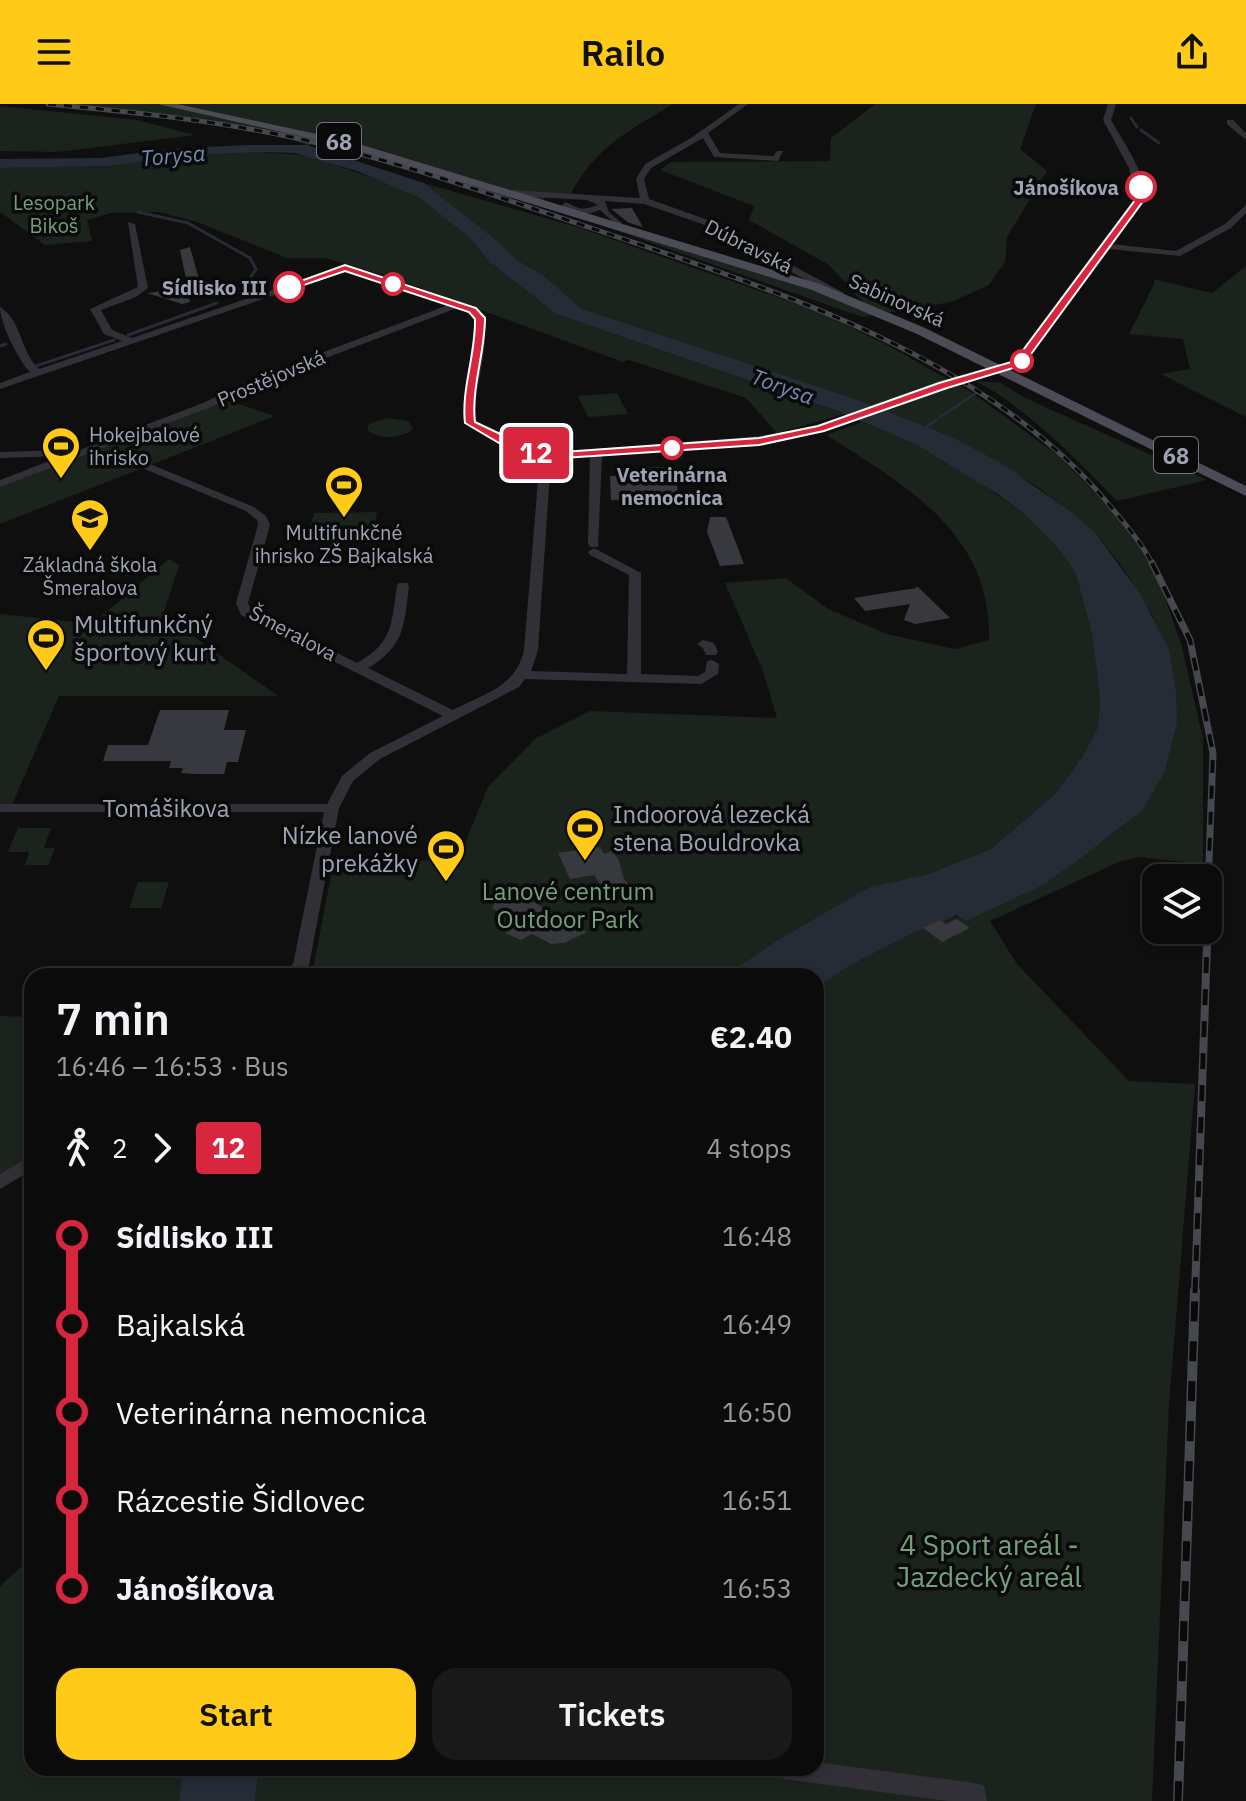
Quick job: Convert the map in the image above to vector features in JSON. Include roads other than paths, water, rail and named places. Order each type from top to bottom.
[{"type":"main road","name":"68","points":[[163,104],[323,137],[512,193]]},
{"type":"main road","name":"Sabinovská","points":[[512,193],[849,300],[966,353],[1246,492]]},
{"type":"street","points":[[645,201],[640,179],[648,166],[704,133],[744,104]]},
{"type":"street","points":[[0,386],[345,268],[472,310],[480,318],[477,367],[468,408],[470,423],[510,445],[546,455],[596,453],[759,441],[812,431],[1019,363],[1139,200],[1141,187],[1135,165],[1107,120],[1112,104]]},
{"type":"street","points":[[1230,122],[1246,138]]},
{"type":"street","points":[[704,133],[717,155],[778,156]]},
{"type":"street","name":"Dúbravská","points":[[512,193],[645,201],[705,222],[849,300]]},
{"type":"street","points":[[614,200],[603,206],[593,211],[572,211],[565,205],[589,199],[603,206],[610,219],[621,226]]},
{"type":"street","points":[[1168,262],[1228,226],[1246,208]]},
{"type":"street","points":[[131,224],[143,288],[133,295],[95,309],[108,332],[131,341]]},
{"type":"street","points":[[1107,246],[1177,254]]},
{"type":"street","name":"Prostějovská","points":[[0,484],[49,459],[86,450],[207,405],[259,380],[457,305]]},
{"type":"street","points":[[0,310],[15,332],[27,367],[38,374]]},
{"type":"street","points":[[966,353],[974,367],[971,378]]},
{"type":"street","points":[[971,378],[1022,381],[1019,363]]},
{"type":"street","points":[[596,453],[594,548],[635,573],[634,679]]},
{"type":"street","name":"Prostějovská","points":[[0,455],[49,459]]},
{"type":"street","points":[[298,968],[332,808],[347,779],[375,756],[514,684],[531,657],[546,455]]},
{"type":"street","name":"Šmeralova","points":[[146,466],[250,509],[262,518],[264,525],[242,603],[245,612],[454,716]]},
{"type":"street","points":[[358,668],[380,656],[394,642],[403,586]]},
{"type":"street","points":[[522,675],[701,680],[711,674],[709,653]]},
{"type":"street","name":"Tomášikova","points":[[0,808],[332,808]]},
{"type":"street","points":[[0,1183],[24,1166]]},
{"type":"street","points":[[824,1773],[975,1794],[975,1801]]},
{"type":"water","name":"Torysa","points":[[307,145],[424,183],[582,309],[856,399],[948,435],[1001,463],[1094,531],[1141,595],[1169,650],[1177,723],[1164,773],[1142,811],[1043,885],[966,921],[957,915],[942,922],[939,920],[849,966],[824,983],[824,968],[737,968],[776,941],[869,887],[928,874],[991,849],[1057,792],[1084,754],[1098,727],[1100,698],[1092,634],[1076,574],[1058,548],[1024,514],[999,495],[917,445],[837,411],[556,314],[490,262],[469,237],[418,197],[357,171],[295,153],[263,152],[178,156],[111,166],[0,168],[0,159],[101,158],[169,149]]},
{"type":"water","points":[[182,1776],[258,1776],[255,1801],[179,1801]]},
{"type":"waterway","points":[[1131,118],[1137,127]]},
{"type":"waterway","points":[[1141,130],[1159,143]]},
{"type":"waterway","points":[[138,212],[188,223],[250,258],[256,269],[247,283]]},
{"type":"waterway","points":[[237,293],[245,286]]},
{"type":"waterway","points":[[128,335],[217,303]]},
{"type":"waterway","points":[[36,366],[114,340]]},
{"type":"waterway","points":[[0,346],[6,344]]},
{"type":"waterway","points":[[940,417],[976,393]]},
{"type":"waterway","points":[[924,429],[936,420]]},
{"type":"railway","points":[[48,104],[209,122],[341,149],[483,192],[797,301],[867,331],[934,365],[997,404],[1055,449],[1106,501],[1153,565]]},
{"type":"railway","points":[[1153,565],[1190,640],[1213,753],[1209,864]]},
{"type":"railway","points":[[1195,1293],[1207,944]]},
{"type":"railway","points":[[1178,1801],[1195,1291]]},
{"type":"place","name":"Jánošíkova","points":[[1141,187]]},
{"type":"place","name":"Sídlisko III","points":[[289,287]]},
{"type":"place","name":"Veterinárna nemocnica","points":[[672,448]]},
{"type":"place","name":"Hokejbalové ihrisko","points":[[61,480]]},
{"type":"place","name":"Multifunkčné ihrisko ZŠ Bajkalská","points":[[344,519]]},
{"type":"place","name":"Základná škola Šmeralova","points":[[90,552]]},
{"type":"place","name":"Multifunkčný športový kurt","points":[[46,672]]},
{"type":"place","name":"Indoorová lezecká stena Bouldrovka","points":[[585,862]]},
{"type":"place","name":"Nízke lanové prekážky","points":[[446,883]]},
{"type":"park label","name":"Lesopark Bikoš","points":[[54,214]]},
{"type":"park label","name":"Lanové centrum Outdoor Park","points":[[568,905]]},
{"type":"park label","name":"4 Sport areál - Jazdecký areál","points":[[989,1560]]}]
